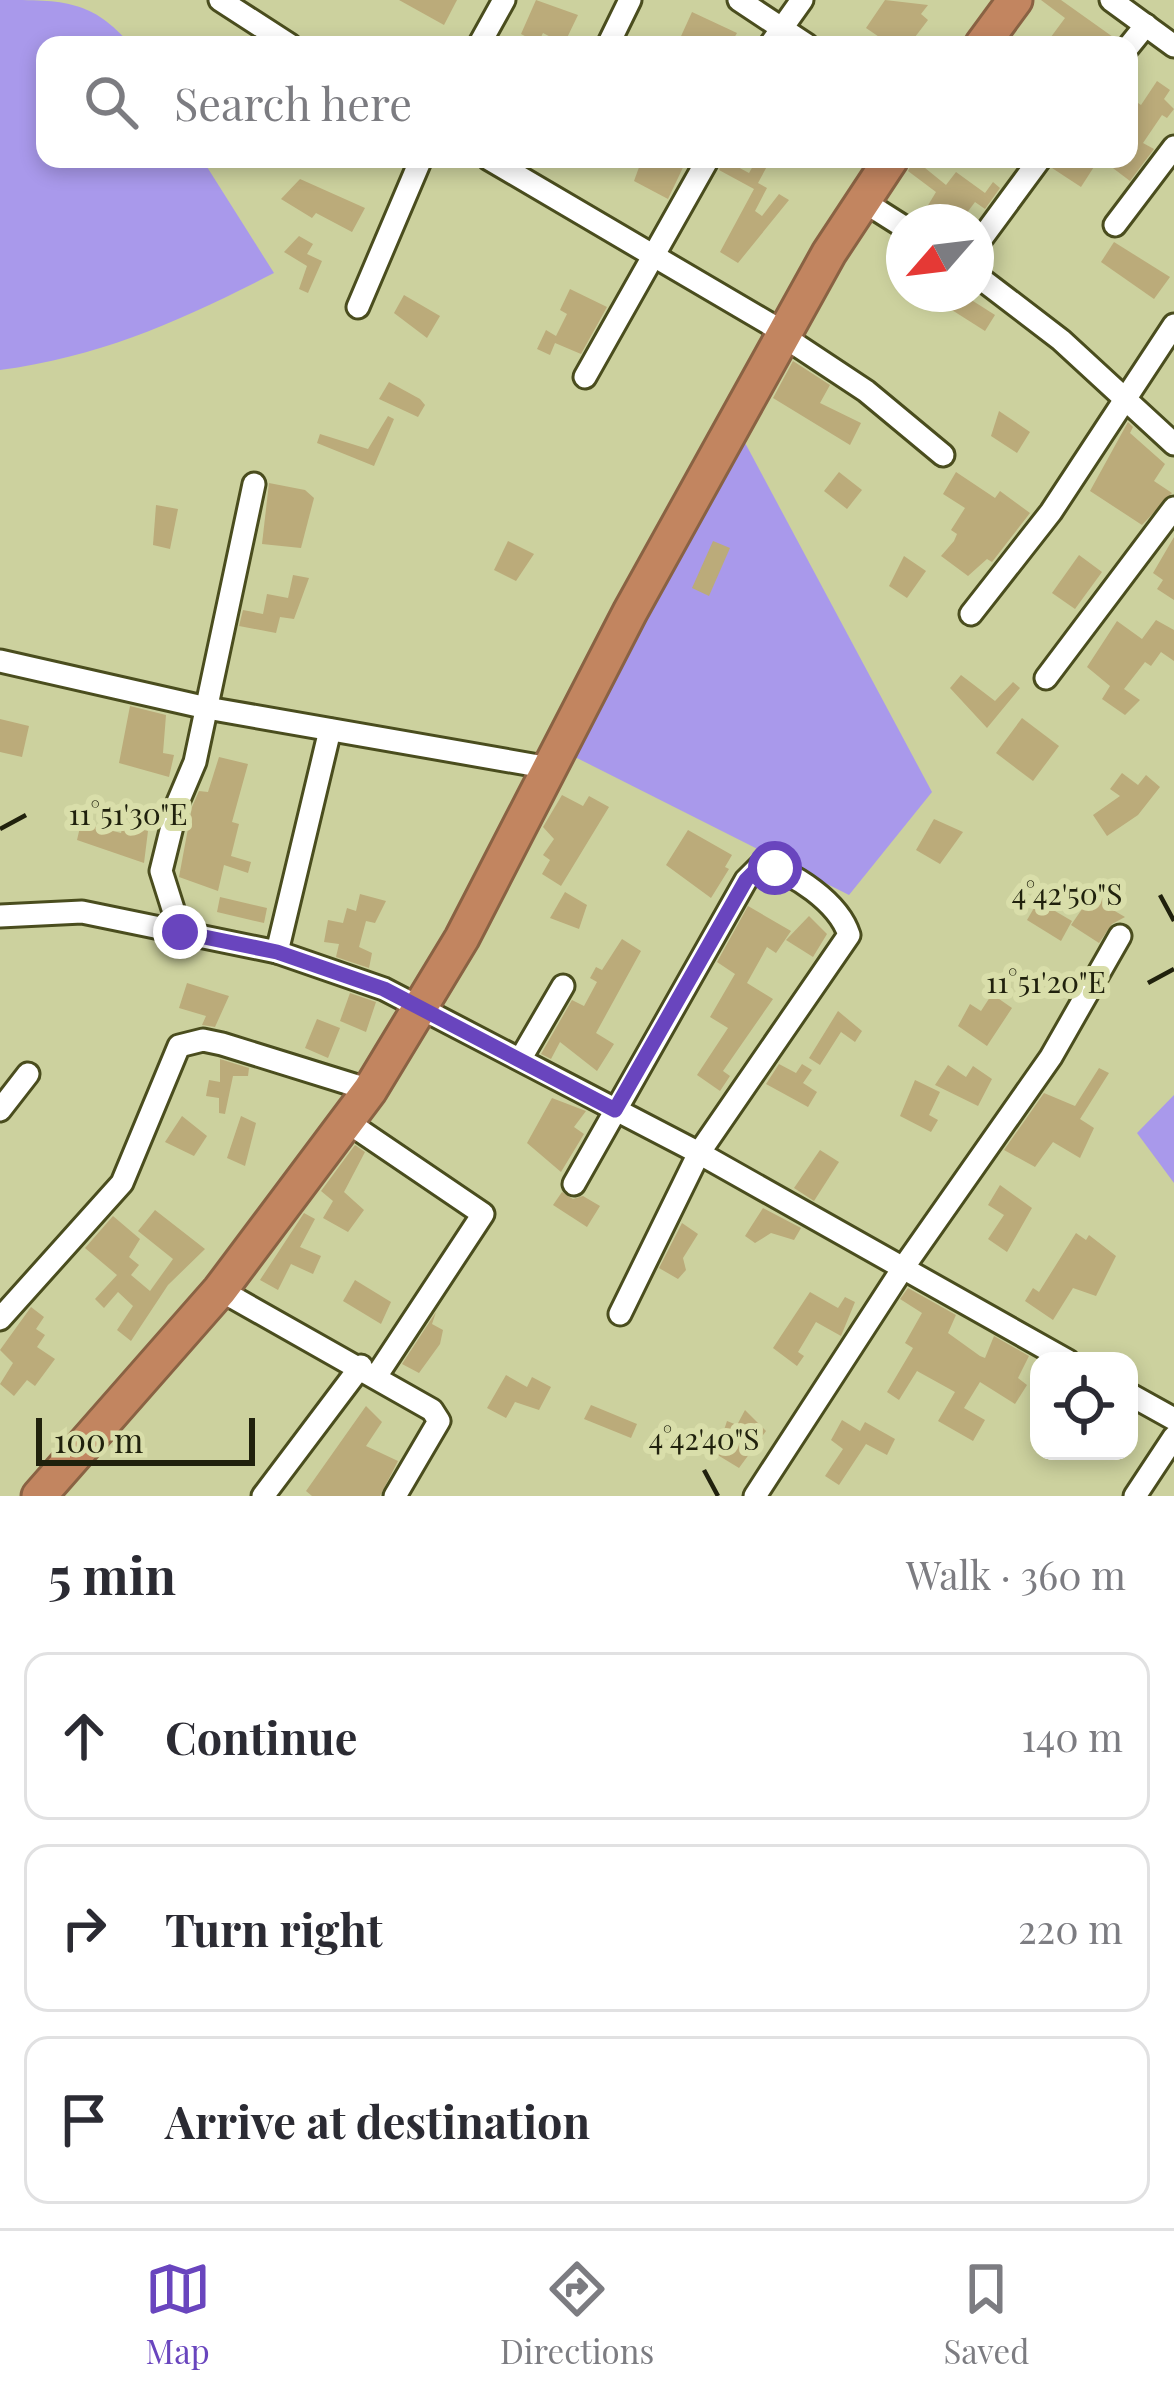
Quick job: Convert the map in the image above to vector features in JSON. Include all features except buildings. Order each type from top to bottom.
[{"type":"highway","points":[[989,36],[1015,0]]},
{"type":"highway","points":[[39,1496],[220,1290],[370,1090],[462,938],[630,612],[784,335],[885,168]]},
{"type":"street","points":[[220,0],[276,36]]},
{"type":"street","points":[[484,36],[504,0]]},
{"type":"street","points":[[612,36],[630,0]]},
{"type":"street","points":[[739,0],[775,36],[802,0]]},
{"type":"street","points":[[1111,0],[1143,14],[1174,46]]},
{"type":"street","points":[[1115,225],[1174,147]]},
{"type":"street","points":[[358,307],[417,168]]},
{"type":"street","points":[[504,168],[784,335],[866,391],[943,454]]},
{"type":"street","points":[[585,377],[703,168]]},
{"type":"street","points":[[994,222],[1033,168]]},
{"type":"street","points":[[863,201],[886,216]]},
{"type":"street","points":[[994,289],[1124,394],[1174,443]]},
{"type":"street","points":[[970,614],[1051,512],[1124,394],[1174,326]]},
{"type":"street","points":[[180,932],[161,871],[207,708],[254,484]]},
{"type":"street","points":[[1046,678],[1174,508]]},
{"type":"street","points":[[0,661],[207,708],[550,768]]},
{"type":"street","points":[[277,952],[330,730]]},
{"type":"street","points":[[574,1184],[746,880],[761,865],[793,875],[845,922],[849,934],[699,1153],[620,1315]]},
{"type":"street","points":[[0,916],[82,912],[277,952],[384,989],[699,1153],[1052,1352]]},
{"type":"street","points":[[755,1496],[903,1268],[1052,1057],[1120,936]]},
{"type":"street","points":[[521,1058],[562,986]]},
{"type":"street","points":[[0,1319],[122,1183],[178,1046],[203,1040],[370,1090]]},
{"type":"street","points":[[0,1110],[28,1074]]},
{"type":"street","points":[[263,1496],[369,1370],[483,1214],[346,1121]]},
{"type":"street","points":[[220,1290],[421,1401],[439,1421],[395,1496]]},
{"type":"street","points":[[1138,1399],[1174,1419]]},
{"type":"street","points":[[1135,1496],[1174,1437]]},
{"type":"shaded area","points":[[0,0],[60,2],[90,11],[123,36],[36,36],[36,168],[208,168],[274,273],[108,346],[0,370]]},
{"type":"shaded area","points":[[743,439],[932,792],[849,895],[571,755]]},
{"type":"shaded area","points":[[1174,1095],[1174,1183],[1137,1133]]},
{"type":"route","points":[[180,932],[277,952],[384,989],[615,1110],[746,880],[761,865],[775,868]]}]
